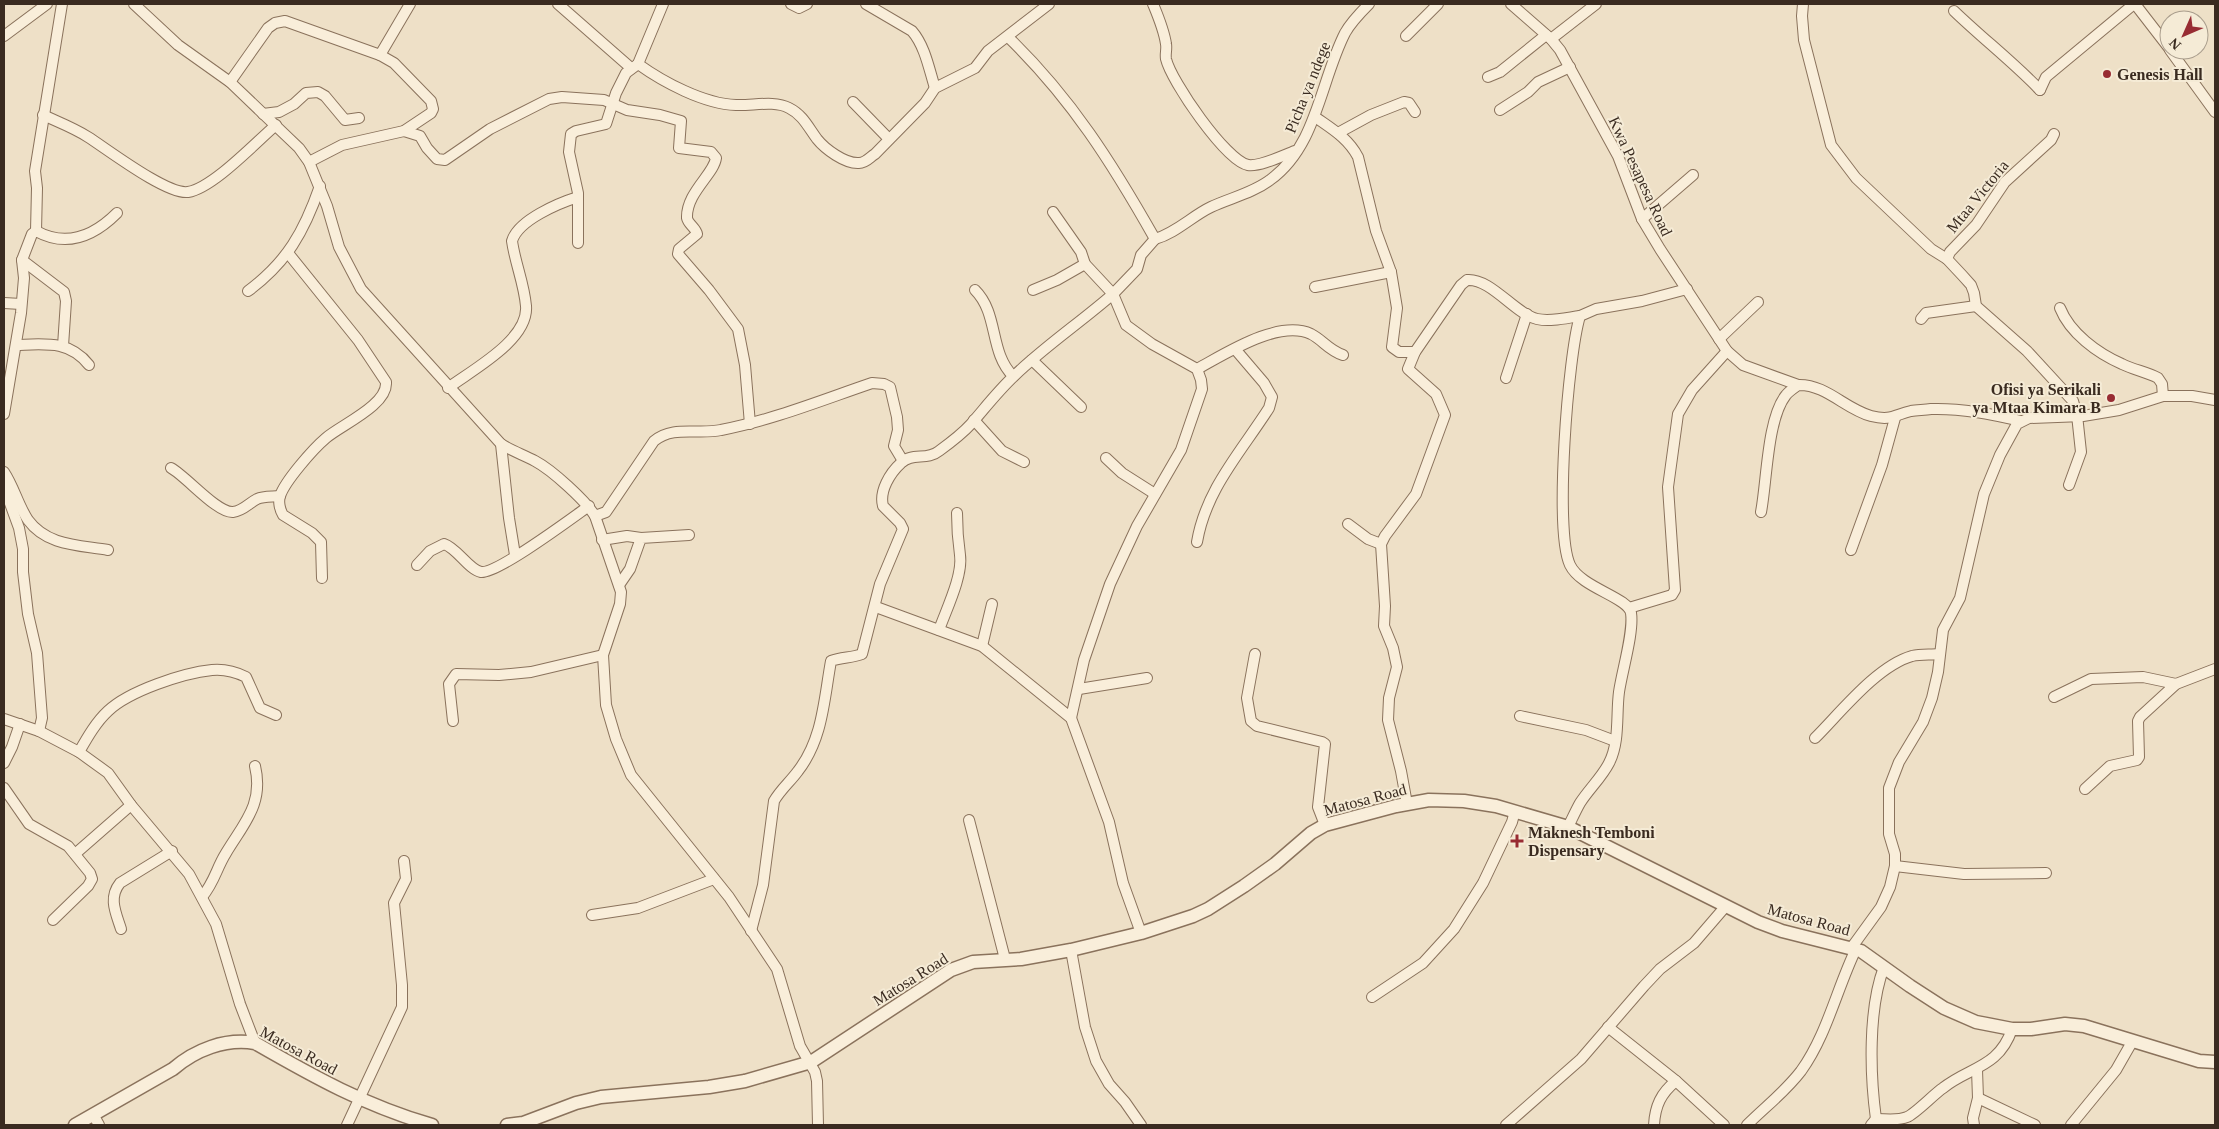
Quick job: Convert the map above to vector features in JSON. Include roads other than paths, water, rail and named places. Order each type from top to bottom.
[{"type":"street","points":[[4,36],[47,4]]},
{"type":"street","points":[[4,410],[22,304],[24,278],[22,260],[32,234],[36,231],[37,188],[34,170],[62,4]]},
{"type":"street","points":[[134,4],[178,45],[230,82],[276,125],[309,162],[320,186],[340,247],[361,289],[448,388],[501,444],[514,453],[536,461],[589,506],[595,516],[619,585],[620,604],[603,655],[606,705],[616,740],[631,776],[729,897],[777,969],[800,1046],[811,1062],[817,1082],[818,1125]]},
{"type":"street","points":[[380,55],[410,4]]},
{"type":"street","points":[[558,4],[579,20],[607,48],[634,66],[657,78],[723,104],[767,104],[788,107],[800,115],[818,140],[838,157],[858,164],[875,154],[888,138],[925,102],[935,88],[975,68],[988,51],[1049,4]]},
{"type":"street","points":[[578,244],[578,197],[569,152],[571,134],[576,131],[606,124],[623,79],[634,66],[663,4]]},
{"type":"street","points":[[791,4],[799,8],[807,4]]},
{"type":"street","points":[[866,4],[912,31],[916,36],[935,88]]},
{"type":"street","points":[[1154,4],[1167,46],[1165,57],[1173,75],[1192,106],[1220,142],[1239,161],[1249,165],[1257,165],[1297,150]]},
{"type":"street","name":"Picha ya ndege","points":[[1155,239],[1166,236],[1209,208],[1251,191],[1270,180],[1284,167],[1297,150],[1315,117],[1341,42],[1356,17],[1369,4]]},
{"type":"street","points":[[1406,36],[1438,4]]},
{"type":"street","name":"Kwa Pesapesa Road","points":[[1510,4],[1549,37],[1560,50],[1618,156],[1642,219],[1728,351],[1743,365],[1798,385],[1816,387],[1861,413],[1882,418],[1895,418]]},
{"type":"street","points":[[1488,77],[1500,72],[1596,4]]},
{"type":"street","points":[[1803,4],[1804,40],[1831,146],[1856,178],[1890,212],[1931,248],[1947,259],[1970,285],[1974,293],[1976,306],[2027,352],[2073,401],[2077,415],[2081,452],[2069,485]]},
{"type":"street","points":[[1954,11],[2012,62],[2040,90],[2046,77],[2135,4],[2159,35]]},
{"type":"street","points":[[230,82],[268,28],[275,23],[285,21],[380,55],[394,63],[431,101],[433,109],[431,113],[404,131],[342,145],[309,162]]},
{"type":"street","points":[[751,931],[763,885],[774,801],[780,790],[798,771],[820,727],[831,661],[839,658],[853,658],[862,654],[883,577],[903,529],[900,523],[885,510],[882,497],[893,473],[908,457],[934,455],[974,420],[1014,376],[1061,334],[1088,316],[1113,294],[1136,269],[1141,255],[1155,239],[1129,191],[1085,125],[1041,72],[1008,37]]},
{"type":"street","points":[[2178,60],[2215,112]]},
{"type":"street","points":[[1500,110],[1528,92],[1538,82],[1570,67]]},
{"type":"street","points":[[263,114],[279,112],[294,104],[306,92],[318,92],[325,96],[345,120],[359,118]]},
{"type":"street","points":[[404,131],[420,136],[427,148],[437,159],[445,160],[502,122],[549,99],[562,97],[592,98],[627,110],[678,120],[682,123],[680,148],[711,152],[715,155],[715,162],[695,192],[688,213],[688,221],[697,233],[678,252],[738,328],[750,424]]},
{"type":"street","points":[[853,102],[888,138]]},
{"type":"street","points":[[1338,133],[1371,115],[1404,102],[1409,103],[1415,112]]},
{"type":"street","points":[[43,114],[87,136],[154,179],[173,189],[187,192],[201,187],[222,173],[276,125]]},
{"type":"street","points":[[1315,117],[1338,133],[1352,146],[1358,157],[1376,231],[1391,272],[1397,308],[1392,347],[1400,352],[1415,352]]},
{"type":"street","name":"Mtaa Victoria","points":[[1947,259],[1950,252],[1976,224],[2005,182],[2054,134]]},
{"type":"street","points":[[1642,219],[1693,175]]},
{"type":"street","points":[[248,291],[269,275],[288,253],[311,213],[320,186]]},
{"type":"street","points":[[448,388],[508,343],[524,320],[526,304],[522,278],[513,248],[514,236],[541,213],[560,203],[578,197]]},
{"type":"street","points":[[1053,212],[1082,252],[1085,264],[1113,294],[1120,316],[1132,332],[1197,369],[1202,380],[1202,389],[1196,411],[1181,450],[1137,526],[1110,584],[1084,660],[1071,718]]},
{"type":"street","points":[[36,231],[44,236],[60,238],[88,235],[105,225],[117,213]]},
{"type":"street","points":[[288,253],[358,340],[387,386],[381,396],[365,412],[326,438],[314,449],[280,496],[280,507],[283,515],[312,533],[321,542],[322,578]]},
{"type":"street","points":[[22,260],[64,292],[66,301],[63,346]]},
{"type":"street","points":[[1032,290],[1057,280],[1085,264]]},
{"type":"street","points":[[1315,287],[1391,272]]},
{"type":"street","points":[[1406,804],[1401,771],[1388,720],[1389,698],[1397,667],[1384,626],[1385,606],[1381,544],[1416,494],[1435,439],[1444,421],[1444,408],[1440,399],[1409,371],[1415,352],[1461,285],[1467,280],[1476,281],[1488,287],[1536,319],[1550,320],[1580,316],[1596,309],[1642,301],[1687,289]]},
{"type":"street","points":[[974,290],[983,299],[1004,367],[1014,376]]},
{"type":"street","points":[[1720,339],[1758,302]]},
{"type":"street","points":[[4,303],[22,304]]},
{"type":"street","points":[[1921,319],[1926,312],[1976,306]]},
{"type":"street","points":[[2060,308],[2065,321],[2075,333],[2109,357],[2158,378],[2162,384],[2163,396]]},
{"type":"street","points":[[1506,378],[1527,314]]},
{"type":"street","points":[[1568,827],[1580,804],[1609,763],[1615,741],[1619,693],[1631,613],[1623,602],[1592,588],[1580,579],[1570,566],[1566,553],[1563,510],[1565,443],[1574,342],[1580,316]]},
{"type":"street","points":[[1197,369],[1235,349],[1271,334],[1300,331],[1312,335],[1332,351],[1343,355]]},
{"type":"street","points":[[16,345],[63,346],[82,357],[89,366]]},
{"type":"street","points":[[1197,542],[1201,520],[1210,498],[1269,408],[1272,397],[1264,383],[1235,349]]},
{"type":"street","points":[[1629,608],[1672,595],[1675,590],[1668,488],[1678,414],[1692,390],[1728,351]]},
{"type":"street","points":[[1032,360],[1081,407]]},
{"type":"street","points":[[595,516],[606,512],[658,437],[680,431],[718,431],[750,424],[872,383],[884,384],[890,387],[896,406],[898,430],[894,446],[903,461]]},
{"type":"street","points":[[1761,512],[1772,431],[1777,414],[1787,394],[1798,385]]},
{"type":"street","points":[[1747,1125],[1784,1091],[1802,1069],[1815,1047],[1854,948],[1881,907],[1896,866],[1895,854],[1888,834],[1889,788],[1899,762],[1926,714],[1938,672],[1943,630],[1960,598],[1984,494],[2000,456],[2017,424],[2029,418],[2119,410],[2163,396],[2192,396],[2215,400]]},
{"type":"street","points":[[1851,550],[1882,465],[1895,418],[1912,411],[1958,410],[1989,413],[2021,421]]},
{"type":"street","points":[[974,420],[1002,451],[1024,462]]},
{"type":"street","points":[[501,444],[515,555]]},
{"type":"street","points":[[1106,458],[1122,472],[1154,494]]},
{"type":"street","points":[[171,468],[182,474],[216,505],[231,512],[240,510],[257,499],[280,496]]},
{"type":"street","points":[[4,472],[28,519],[38,530],[57,542],[108,550]]},
{"type":"street","points":[[4,487],[20,528],[28,614],[37,653],[42,718],[39,731]]},
{"type":"street","points":[[416,565],[430,551],[444,544],[480,572],[495,568],[540,542],[589,506]]},
{"type":"street","points":[[939,630],[958,572],[960,556],[957,538],[957,513]]},
{"type":"street","points":[[1348,524],[1368,539],[1381,544]]},
{"type":"street","points":[[602,540],[627,536],[640,538],[689,535]]},
{"type":"street","points":[[619,585],[630,569],[640,538]]},
{"type":"street","points":[[982,646],[992,604]]},
{"type":"street","points":[[876,607],[982,646],[1071,718],[1109,822],[1123,883],[1141,933]]},
{"type":"street","points":[[1254,654],[1247,698],[1251,721],[1257,726],[1325,744],[1318,807],[1325,825]]},
{"type":"street","points":[[1815,738],[1862,690],[1892,666],[1912,656],[1939,654]]},
{"type":"street","points":[[453,721],[449,684],[456,674],[499,675],[531,672],[603,655]]},
{"type":"street","points":[[2085,789],[2110,766],[2138,760],[2138,721],[2140,717],[2176,684],[2215,669]]},
{"type":"street","points":[[79,752],[107,712],[124,698],[174,679],[212,670],[232,672],[246,677],[260,708],[276,715]]},
{"type":"street","points":[[2054,697],[2091,679],[2143,677],[2176,684]]},
{"type":"street","points":[[1079,689],[1147,678]]},
{"type":"street","points":[[1520,716],[1586,730],[1615,741]]},
{"type":"street","points":[[4,719],[39,731],[79,752],[108,773],[131,805],[189,874],[216,924],[254,1043]]},
{"type":"street","points":[[4,763],[20,724]]},
{"type":"street","points":[[202,897],[213,883],[225,854],[243,830],[255,801],[259,783],[255,766]]},
{"type":"street","points":[[4,788],[29,824],[68,846],[90,873],[92,880],[88,886],[53,920]]},
{"type":"street","name":"Matosa Road","points":[[506,1125],[523,1123],[594,1098],[709,1087],[745,1081],[811,1062],[951,970],[973,962],[1071,950],[1141,933],[1208,909],[1252,880],[1311,833],[1325,825],[1429,800],[1448,800],[1488,805],[1568,827],[1684,883],[1726,907],[1782,931],[1854,948],[1884,966],[1944,1008],[1976,1022],[2012,1030],[2065,1024],[2095,1028],[2132,1042],[2199,1061],[2215,1062]]},
{"type":"street","points":[[75,854],[131,805]]},
{"type":"street","points":[[1372,997],[1422,962],[1454,929],[1483,883],[1512,822],[1515,811]]},
{"type":"street","points":[[969,820],[1005,959]]},
{"type":"street","points":[[121,930],[113,897],[115,889],[120,882],[172,852]]},
{"type":"street","points":[[347,1125],[402,1007],[403,998],[394,902],[406,879],[404,861]]},
{"type":"street","points":[[1896,866],[1964,874],[2046,873]]},
{"type":"street","points":[[592,915],[638,908],[714,879]]},
{"type":"street","points":[[1506,1125],[1581,1059],[1644,986],[1660,970],[1700,937],[1726,907]]},
{"type":"street","points":[[1071,950],[1085,1027],[1096,1061],[1109,1084],[1125,1102],[1141,1125]]},
{"type":"street","points":[[1884,966],[1875,1001],[1872,1028],[1874,1122],[1902,1119],[1910,1116],[1944,1086],[1977,1070],[2002,1048],[2012,1030]]},
{"type":"street","points":[[1608,1027],[1676,1081],[1724,1125]]},
{"type":"street","name":"Matosa Road","points":[[75,1125],[97,1121],[173,1069],[186,1057],[205,1049],[235,1042],[254,1043],[328,1085],[393,1114],[432,1125]]},
{"type":"street","points":[[2072,1125],[2116,1070],[2132,1042]]},
{"type":"street","points":[[1974,1125],[1973,1118],[1978,1098],[1977,1070]]},
{"type":"street","points":[[1654,1125],[1657,1104],[1676,1081]]},
{"type":"street","points":[[1978,1098],[2035,1125]]},
{"type":"place","name":"Genesis Hall","points":[[2107,74]]},
{"type":"place","name":"Ofisi ya Serikali ya Mtaa Kimara B","points":[[2111,398]]},
{"type":"place","name":"Maknesh Temboni Dispensary","points":[[1517,841]]}]
